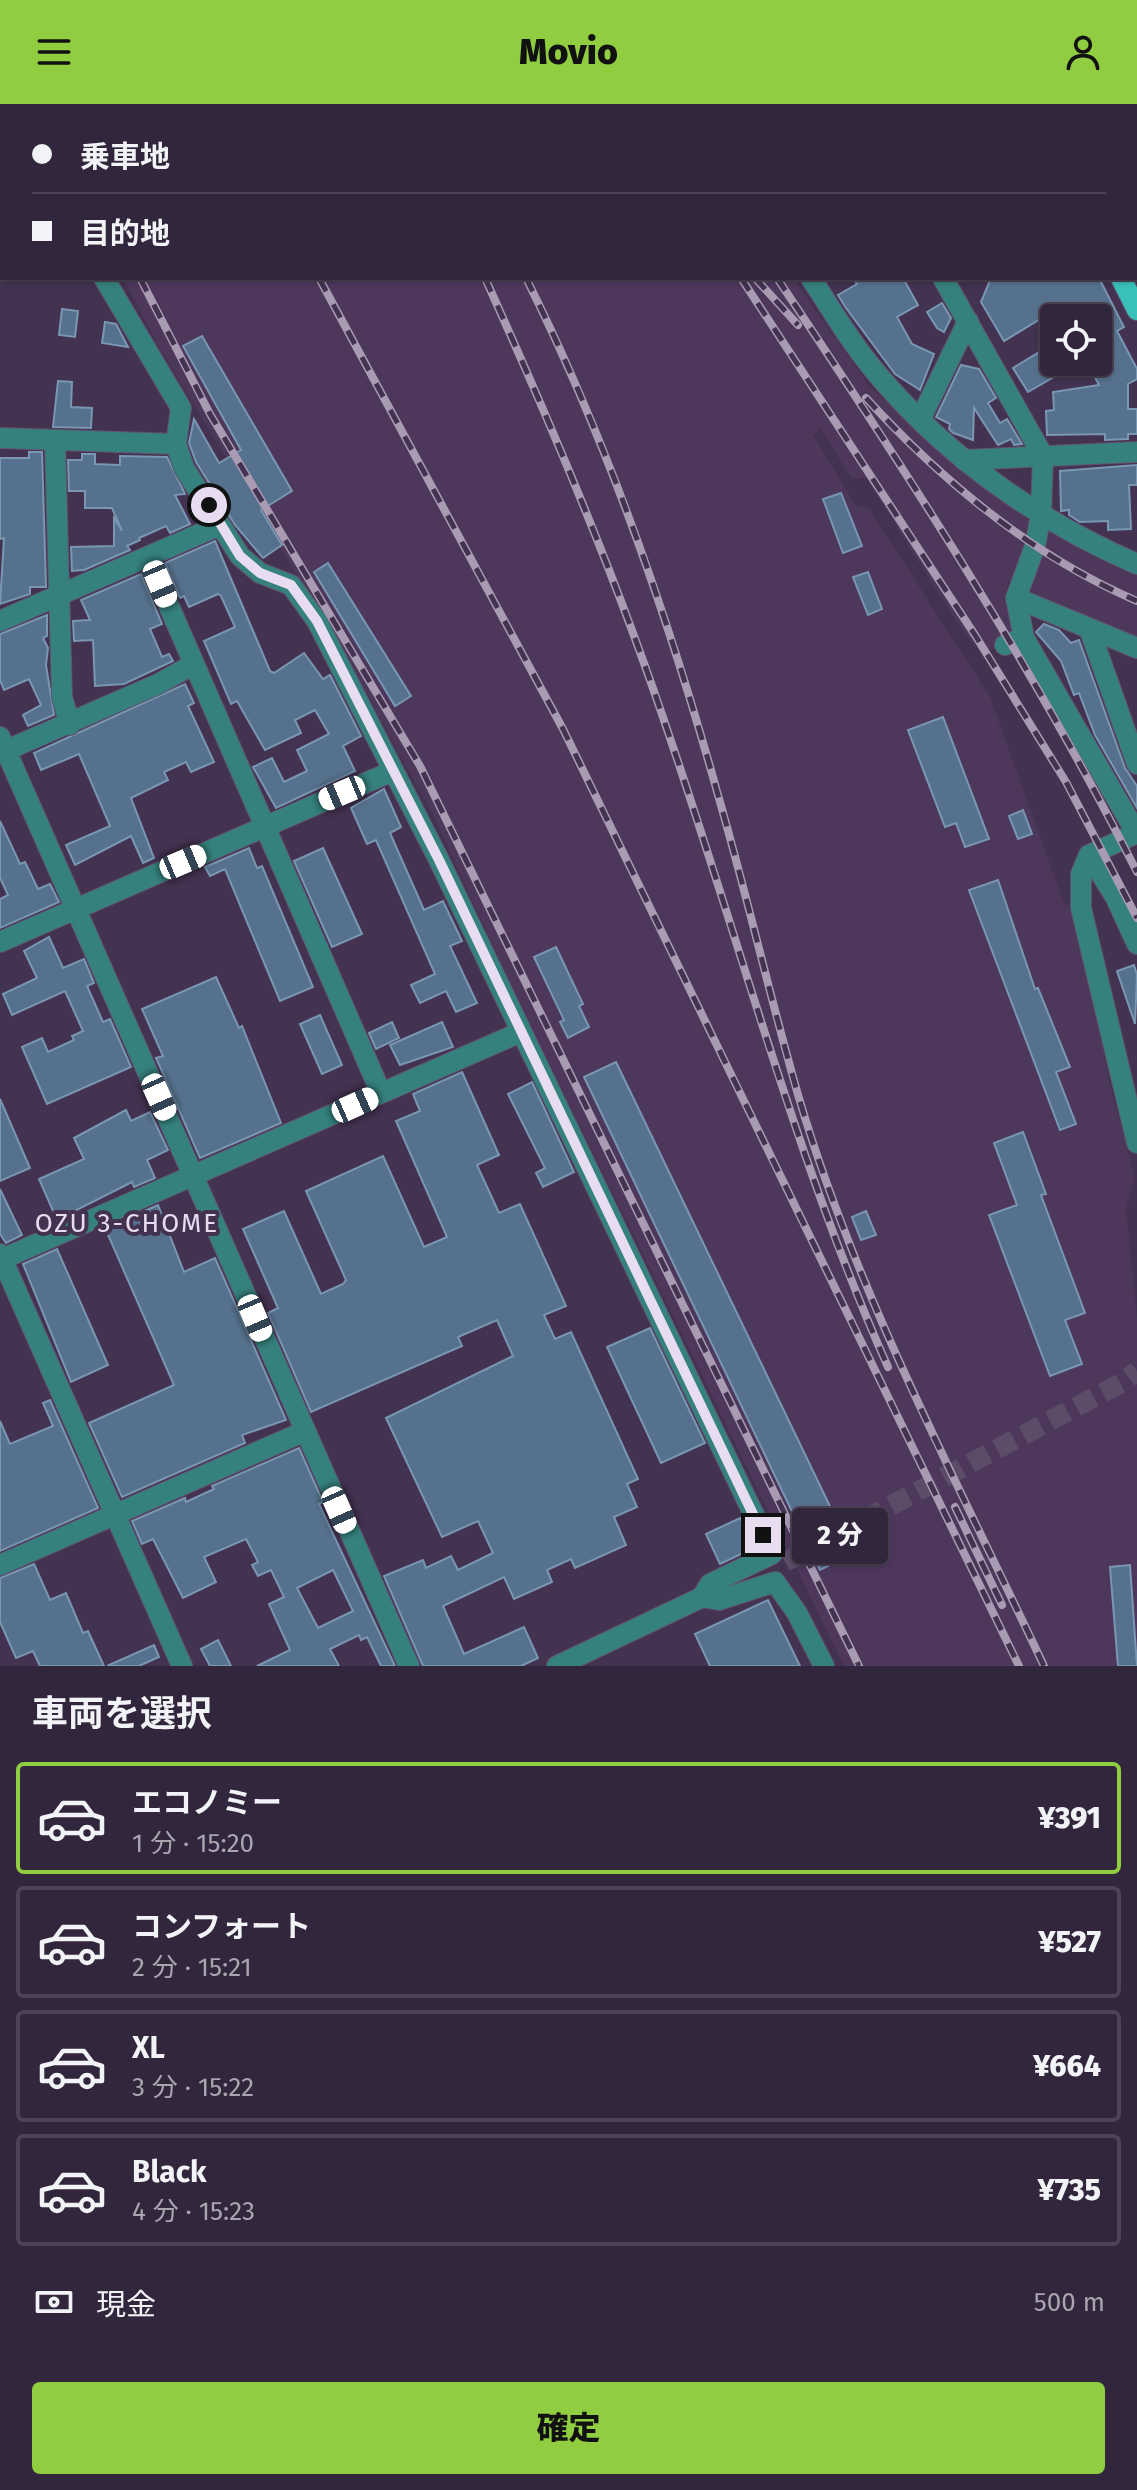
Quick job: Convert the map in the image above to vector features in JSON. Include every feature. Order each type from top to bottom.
[{"type":"main road","points":[[1122,280],[1137,310]]},
{"type":"street","points":[[105,280],[181,408],[176,444],[184,468],[240,556],[260,573],[291,585],[301,596],[393,771],[772,1554],[710,1584],[702,1597]]},
{"type":"street","points":[[818,280],[856,347],[920,420],[964,460],[1041,515],[1137,564]]},
{"type":"street","points":[[944,280],[1043,456],[1041,515],[1035,546],[1016,598],[1015,641],[1137,833],[1089,855],[1081,874],[1079,898],[1128,1074],[1137,1143]]},
{"type":"street","points":[[920,420],[968,321]]},
{"type":"street","points":[[0,438],[176,444]]},
{"type":"street","points":[[55,442],[62,697],[70,725]]},
{"type":"street","points":[[964,460],[1137,452]]},
{"type":"street","points":[[0,621],[220,525]]},
{"type":"street","points":[[148,558],[381,1093]]},
{"type":"street","points":[[1016,598],[1137,648]]},
{"type":"street","points":[[1090,631],[1137,764]]},
{"type":"street","points":[[194,664],[70,725],[2,747],[196,1177],[303,1432],[409,1666]]},
{"type":"street","points":[[0,942],[393,771]]},
{"type":"street","points":[[1089,855],[1116,898],[1137,944]]},
{"type":"street","points":[[182,1666],[1,1258],[196,1177],[521,1032]]},
{"type":"street","points":[[0,1565],[303,1432]]},
{"type":"street","points":[[557,1666],[702,1597],[785,1562]]},
{"type":"street","points":[[702,1597],[719,1600],[775,1582],[797,1613],[824,1666]]},
{"type":"shaded area","points":[[124,280],[794,280],[870,387],[950,459],[1137,572],[1137,641],[1102,628],[1009,580],[1004,600],[1019,636],[981,653],[960,628],[866,478],[851,478],[821,429],[813,435],[856,506],[869,508],[990,697],[1064,903],[1070,905],[1095,1000],[1109,1082],[1135,1177],[1126,1210],[1137,1318],[1137,1666],[844,1666],[509,980],[433,815],[344,653],[157,344]]},
{"type":"building","points":[[854,280],[904,280],[918,305],[897,317],[912,344],[934,354],[920,390],[895,374],[838,295],[857,284]]},
{"type":"building","points":[[990,280],[1100,280],[1124,327],[1117,331],[1137,369],[1137,379],[1128,384],[1128,409],[1137,409],[1137,434],[1128,434],[1128,439],[1105,440],[1105,434],[1047,435],[1046,411],[1054,410],[1053,392],[1099,385],[1094,376],[1112,376],[1112,304],[1040,304],[1040,319],[1004,341],[981,302]]},
{"type":"building","points":[[942,303],[951,318],[944,332],[937,328],[927,312]]},
{"type":"building","points":[[62,309],[78,311],[75,337],[59,335]]},
{"type":"building","points":[[105,322],[116,324],[128,347],[102,343]]},
{"type":"building","points":[[202,336],[292,491],[261,510],[282,545],[263,558],[235,525],[196,462],[189,443],[194,419],[219,463],[241,450],[183,346]]},
{"type":"building","points":[[1040,352],[1040,376],[1056,376],[1028,392],[1013,368]]},
{"type":"building","points":[[961,365],[979,369],[996,398],[988,403],[1000,423],[1007,419],[1022,444],[1014,445],[1011,439],[998,445],[974,408],[973,440],[953,433],[949,429],[950,424],[936,417]]},
{"type":"building","points":[[58,381],[72,382],[71,407],[92,408],[91,428],[53,427]]},
{"type":"building","points":[[29,452],[42,452],[46,587],[30,587],[30,594],[0,604],[4,538],[0,539],[0,458],[29,458]]},
{"type":"building","points":[[82,454],[95,454],[95,464],[120,465],[120,456],[167,457],[185,494],[175,495],[190,524],[170,533],[166,526],[127,546],[130,550],[84,570],[72,571],[71,547],[114,546],[114,518],[122,531],[112,508],[85,508],[85,491],[69,491],[68,460],[82,460]]},
{"type":"building","points":[[1137,465],[1137,485],[1129,485],[1131,529],[1108,530],[1108,521],[1080,522],[1069,515],[1069,510],[1061,511],[1060,471]]},
{"type":"building","points":[[841,493],[862,546],[843,553],[823,499]]},
{"type":"building","points":[[215,541],[270,671],[274,673],[304,653],[323,679],[330,675],[361,736],[343,746],[355,771],[276,808],[253,767],[272,758],[284,782],[307,771],[297,750],[329,734],[315,710],[295,720],[301,733],[265,750],[237,701],[231,704],[204,641],[235,627],[221,596],[218,594],[189,607],[184,596],[180,598],[165,563]]},
{"type":"building","points":[[328,563],[411,696],[395,706],[314,572]]},
{"type":"building","points":[[868,572],[882,609],[868,615],[853,577]]},
{"type":"building","points":[[141,574],[162,624],[150,629],[162,657],[169,654],[173,661],[124,684],[95,686],[93,640],[74,641],[73,621],[90,620],[81,600]]},
{"type":"building","points":[[47,615],[47,636],[43,638],[48,648],[46,665],[54,715],[28,726],[23,715],[41,705],[29,679],[4,690],[0,680],[0,634]]},
{"type":"building","points":[[1044,624],[1059,630],[1071,643],[1079,640],[1125,768],[1137,786],[1137,808],[1095,735],[1079,693],[1074,695],[1061,661],[1036,632]]},
{"type":"building","points":[[185,684],[194,703],[188,706],[214,762],[191,772],[186,762],[164,772],[168,780],[131,798],[154,858],[143,863],[131,836],[75,865],[66,845],[110,826],[79,754],[41,770],[34,753]]},
{"type":"building","points":[[943,717],[989,839],[965,847],[956,823],[945,827],[908,730]]},
{"type":"building","points":[[384,789],[401,827],[390,833],[424,910],[443,901],[462,941],[450,946],[477,1003],[456,1012],[446,991],[420,1003],[411,985],[435,974],[376,840],[367,844],[351,808]]},
{"type":"building","points":[[1023,810],[1032,834],[1018,839],[1009,816]]},
{"type":"building","points":[[0,821],[20,864],[25,862],[38,889],[50,884],[59,902],[0,928],[0,899],[8,895],[0,878]]},
{"type":"building","points":[[249,848],[257,868],[262,866],[313,987],[280,1001],[225,869],[210,876],[205,867]]},
{"type":"building","points":[[323,848],[362,934],[332,947],[294,861]]},
{"type":"building","points":[[998,880],[1035,989],[1038,988],[1070,1067],[1056,1072],[1076,1124],[1060,1130],[969,890]]},
{"type":"building","points":[[49,937],[63,968],[84,959],[94,983],[87,986],[103,1022],[110,1019],[131,1067],[47,1104],[22,1047],[42,1038],[48,1052],[74,1040],[72,1036],[83,1031],[65,991],[12,1015],[3,994],[37,978],[24,951]]},
{"type":"building","points":[[556,947],[583,1004],[579,1006],[589,1027],[568,1038],[560,1022],[564,1020],[534,957]]},
{"type":"building","points":[[1134,965],[1137,975],[1135,1024],[1117,971]]},
{"type":"building","points":[[216,977],[239,1028],[242,1026],[281,1123],[200,1158],[156,1058],[163,1056],[142,1009]]},
{"type":"building","points":[[320,1015],[342,1065],[322,1074],[300,1024]]},
{"type":"building","points":[[392,1022],[399,1038],[376,1049],[369,1033]]},
{"type":"building","points":[[442,1022],[453,1047],[400,1065],[390,1045]]},
{"type":"building","points":[[616,1062],[853,1554],[820,1570],[584,1077]]},
{"type":"building","points":[[462,1072],[499,1155],[477,1165],[499,1213],[520,1204],[566,1306],[544,1315],[555,1339],[571,1332],[638,1479],[627,1484],[637,1507],[614,1517],[626,1545],[575,1568],[571,1559],[547,1570],[552,1582],[514,1599],[504,1577],[443,1606],[464,1654],[524,1627],[538,1658],[521,1666],[423,1666],[384,1576],[423,1560],[426,1568],[451,1556],[458,1570],[493,1553],[478,1521],[442,1537],[386,1418],[513,1356],[497,1320],[458,1337],[462,1346],[311,1412],[268,1313],[278,1308],[243,1229],[284,1211],[321,1294],[343,1284],[346,1280],[306,1191],[383,1156],[424,1247],[447,1237],[396,1121],[420,1111],[413,1094]]},
{"type":"building","points":[[532,1082],[574,1172],[543,1187],[536,1173],[545,1168],[508,1094]]},
{"type":"building","points":[[0,1099],[30,1168],[0,1181]]},
{"type":"building","points":[[126,1110],[131,1121],[150,1112],[168,1150],[147,1160],[155,1178],[134,1187],[132,1182],[57,1220],[39,1179],[84,1159],[74,1138]]},
{"type":"building","points":[[1023,1132],[1046,1194],[1041,1195],[1085,1313],[1065,1320],[1082,1364],[1050,1376],[989,1215],[1017,1205],[994,1143]]},
{"type":"building","points":[[0,1189],[22,1235],[6,1243],[0,1234]]},
{"type":"building","points":[[158,1205],[184,1272],[215,1258],[286,1420],[242,1435],[245,1443],[122,1497],[89,1423],[174,1385],[105,1228]]},
{"type":"building","points":[[866,1211],[876,1235],[861,1240],[852,1217]]},
{"type":"building","points":[[57,1249],[108,1365],[71,1382],[23,1264]]},
{"type":"building","points":[[650,1328],[705,1443],[661,1463],[607,1347]]},
{"type":"building","points":[[50,1400],[98,1508],[0,1551],[0,1421],[10,1444],[53,1426],[43,1403]]},
{"type":"building","points":[[299,1448],[323,1502],[319,1504],[395,1666],[381,1666],[367,1637],[361,1640],[359,1635],[330,1649],[339,1666],[257,1666],[290,1650],[269,1604],[284,1597],[271,1570],[258,1576],[252,1565],[258,1562],[246,1539],[204,1557],[216,1582],[183,1598],[153,1539],[142,1544],[132,1521],[185,1498],[186,1502],[214,1489],[212,1486]],"holes":[[[333,1570],[353,1611],[318,1628],[297,1588]]]},
{"type":"building","points":[[740,1518],[754,1548],[720,1564],[706,1534]]},
{"type":"building","points":[[34,1564],[50,1600],[66,1593],[83,1633],[88,1631],[104,1666],[40,1666],[33,1651],[16,1658],[0,1622],[0,1578]]},
{"type":"building","points":[[1130,1565],[1137,1666],[1118,1666],[1110,1567]]},
{"type":"building","points":[[768,1600],[800,1666],[710,1666],[695,1634]]},
{"type":"building","points":[[218,1640],[231,1666],[210,1666],[201,1649]]},
{"type":"building","points":[[154,1645],[159,1657],[139,1666],[107,1666]]},
{"type":"tunnel","points":[[785,1562],[1121,1383],[1137,1371]]},
{"type":"railway","points":[[141,280],[210,414],[420,766],[859,1666]]},
{"type":"railway","points":[[320,280],[563,729],[1019,1666]]},
{"type":"railway","points":[[486,280],[561,450],[652,684],[799,1136],[826,1214],[888,1367]]},
{"type":"railway","points":[[527,280],[584,403],[657,597],[718,795],[799,1098],[850,1244],[911,1386],[1044,1666]]},
{"type":"railway","points":[[742,280],[975,635],[1066,782],[1137,918]]},
{"type":"railway","points":[[757,280],[798,325]]},
{"type":"railway","points":[[778,280],[966,569],[1055,719],[1137,872]]},
{"type":"railway","points":[[866,398],[926,459],[991,514],[1061,562],[1137,601]]},
{"type":"railway","points":[[955,1507],[1002,1605]]},
{"type":"district","name":"OZU 3-CHOME","points":[[127,1223]]},
{"type":"route","points":[[209,505],[240,556],[260,573],[291,585],[317,621],[439,860],[763,1535]]}]
